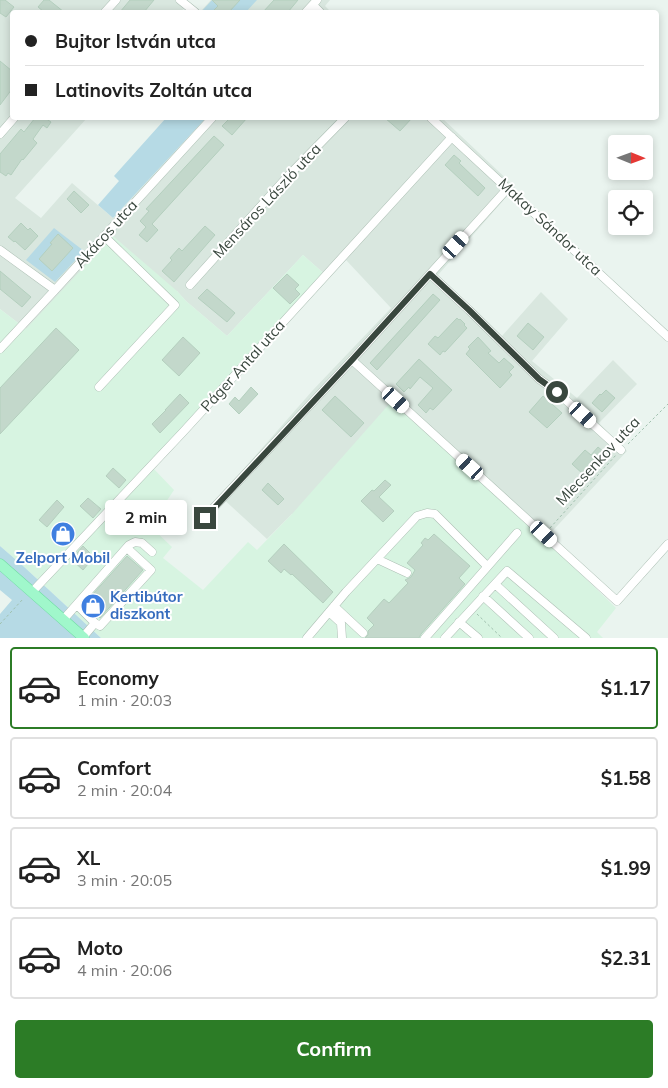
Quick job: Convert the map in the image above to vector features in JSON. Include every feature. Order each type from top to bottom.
[{"type":"main road","points":[[0,564],[84,638]]},
{"type":"street","points":[[107,10],[116,0]]},
{"type":"street","points":[[180,0],[192,10]]},
{"type":"street","points":[[0,134],[12,120]]},
{"type":"street","name":"Akácos utca","points":[[0,349],[210,120]]},
{"type":"street","name":"Mensáros László utca","points":[[190,285],[288,176],[343,120]]},
{"type":"street","name":"Makay Sándor utca","points":[[433,120],[668,337]]},
{"type":"street","name":"Páger Antal utca","points":[[31,591],[183,432],[452,137]]},
{"type":"street","points":[[205,518],[508,188]]},
{"type":"street","points":[[99,387],[175,305],[104,236]]},
{"type":"street","points":[[0,250],[55,290]]},
{"type":"street","points":[[430,274],[539,379],[557,392],[621,450]]},
{"type":"street","points":[[352,360],[617,601],[668,544]]},
{"type":"street","points":[[307,638],[346,592],[417,516],[424,513],[435,514],[488,566]]},
{"type":"street","points":[[425,638],[517,534]]},
{"type":"street","points":[[63,620],[127,548],[135,542],[142,543],[152,552]]},
{"type":"street","points":[[77,605],[100,626],[151,570],[127,548]]},
{"type":"street","points":[[377,559],[406,573]]},
{"type":"street","points":[[449,637],[460,622],[507,571],[586,638]]},
{"type":"street","points":[[495,584],[554,638]]},
{"type":"street","points":[[483,596],[529,638]]},
{"type":"street","points":[[332,609],[363,633]]},
{"type":"street","points":[[332,609],[341,623],[342,638]]},
{"type":"street","points":[[460,622],[478,638]]},
{"type":"street","points":[[84,638],[95,623]]},
{"type":"path","name":"Mlecsenkov utca","points":[[544,534],[621,450],[668,404]]},
{"type":"path","points":[[0,624],[31,591]]},
{"type":"path","points":[[472,609],[502,638]]},
{"type":"shaded area","points":[[0,0],[187,0],[200,10],[190,10],[186,7],[182,10],[10,10],[10,120],[85,120],[15,198],[41,218],[72,183],[113,218],[204,120],[444,120],[515,187],[438,275],[502,336],[541,292],[568,319],[532,361],[577,398],[613,360],[637,384],[599,423],[627,451],[545,539],[292,514],[267,539],[220,496],[313,390],[391,308],[346,260],[329,278],[303,255],[227,336],[177,291],[26,329],[0,309]]},
{"type":"shaded area","points":[[211,0],[330,0],[325,6],[329,10],[202,10]]},
{"type":"shaded area","points":[[212,0],[257,0],[248,10],[203,10]]},
{"type":"shaded area","points":[[164,120],[204,120],[113,218],[98,205],[119,181],[114,176]]},
{"type":"shaded area","points":[[54,228],[84,251],[55,282],[26,260]]},
{"type":"shaded area","points":[[113,236],[227,336],[303,255],[329,278],[152,467],[174,490],[150,526],[172,547],[163,558],[203,590],[248,542],[257,550],[292,514],[391,402],[545,539],[616,608],[597,632],[603,638],[101,638],[0,546],[0,309],[26,329]]},
{"type":"shaded area","points":[[0,546],[101,638],[0,638],[0,614],[12,600],[0,590]]},
{"type":"building","points":[[0,0],[5,0],[14,7],[6,17],[0,13]]},
{"type":"building","points":[[44,0],[49,0],[62,10],[42,10],[38,7]]},
{"type":"building","points":[[130,0],[154,0],[146,10],[122,10]]},
{"type":"building","points":[[212,0],[240,0],[231,10],[214,10],[218,6]]},
{"type":"building","points":[[274,0],[298,0],[290,10],[265,10]]},
{"type":"building","points":[[0,61],[10,69],[10,92],[0,105]]},
{"type":"building","points":[[33,120],[48,120],[51,122],[47,128],[43,125],[33,139],[37,143],[22,159],[11,175],[8,173],[6,176],[0,172],[0,154],[21,129],[24,132]]},
{"type":"building","points":[[228,120],[245,120],[232,135],[222,126]]},
{"type":"building","points":[[387,120],[410,120],[400,131]]},
{"type":"building","points":[[214,136],[224,145],[152,224],[158,230],[147,242],[139,235],[146,227],[140,221],[149,211],[146,209]]},
{"type":"building","points":[[454,155],[461,161],[459,163],[485,188],[478,196],[445,165]]},
{"type":"building","points":[[74,191],[89,205],[81,213],[67,199]]},
{"type":"building","points":[[21,223],[38,236],[25,250],[8,237]]},
{"type":"building","points":[[205,226],[215,235],[174,282],[162,271],[172,260],[170,258],[179,248],[182,251]]},
{"type":"building","points":[[58,234],[73,248],[52,271],[39,259]]},
{"type":"building","points":[[0,271],[31,297],[22,307],[0,289]]},
{"type":"building","points":[[287,274],[299,285],[295,289],[300,294],[290,304],[273,288]]},
{"type":"building","points":[[207,289],[235,313],[227,322],[198,298]]},
{"type":"building","points":[[433,294],[440,300],[377,370],[370,363]]},
{"type":"building","points":[[457,318],[467,328],[440,355],[428,344],[435,336],[438,338]]},
{"type":"building","points":[[528,323],[544,337],[533,350],[517,336]]},
{"type":"building","points":[[56,328],[79,350],[0,434],[0,388]]},
{"type":"building","points":[[183,337],[200,353],[179,376],[162,360]]},
{"type":"building","points":[[478,337],[491,351],[488,353],[499,363],[504,358],[514,367],[509,372],[512,375],[500,388],[466,354],[470,349],[468,347]]},
{"type":"building","points":[[419,359],[452,390],[433,410],[430,408],[426,413],[418,405],[433,388],[420,377],[410,389],[409,387],[404,392],[396,384]]},
{"type":"building","points":[[251,387],[258,394],[239,414],[229,404],[235,397],[239,401]]},
{"type":"building","points":[[606,390],[615,398],[602,412],[592,403]]},
{"type":"building","points":[[180,394],[189,403],[160,433],[152,424]]},
{"type":"building","points":[[335,396],[364,423],[351,437],[322,410]]},
{"type":"building","points":[[543,396],[562,413],[547,428],[529,412]]},
{"type":"building","points":[[598,447],[605,453],[584,475],[572,464],[585,450],[591,455]]},
{"type":"building","points":[[113,468],[126,480],[119,488],[106,476]]},
{"type":"building","points":[[385,480],[391,485],[379,497],[394,511],[383,522],[361,501]]},
{"type":"building","points":[[268,483],[284,499],[278,505],[262,490]]},
{"type":"building","points":[[88,498],[101,509],[93,518],[80,506]]},
{"type":"building","points":[[57,500],[64,507],[47,527],[39,520]]},
{"type":"building","points":[[434,534],[470,566],[459,578],[465,584],[419,638],[365,638],[368,635],[368,631],[374,625],[367,618],[384,599],[389,603],[408,583],[405,580],[411,577],[415,570],[407,563],[423,545],[421,543],[425,538],[428,540]]},
{"type":"building","points":[[284,544],[333,592],[323,603],[292,574],[284,569],[281,573],[268,561]]},
{"type":"building","points":[[83,546],[94,557],[83,570],[72,560],[78,555],[76,554]]},
{"type":"building","points":[[127,556],[143,570],[100,618],[84,604]]},
{"type":"place","name":"Zelport Mobil","points":[[63,534]]},
{"type":"place","name":"Kertibútor diszkont","points":[[93,606]]},
{"type":"route","points":[[205,518],[430,274],[539,379],[557,392]]}]
